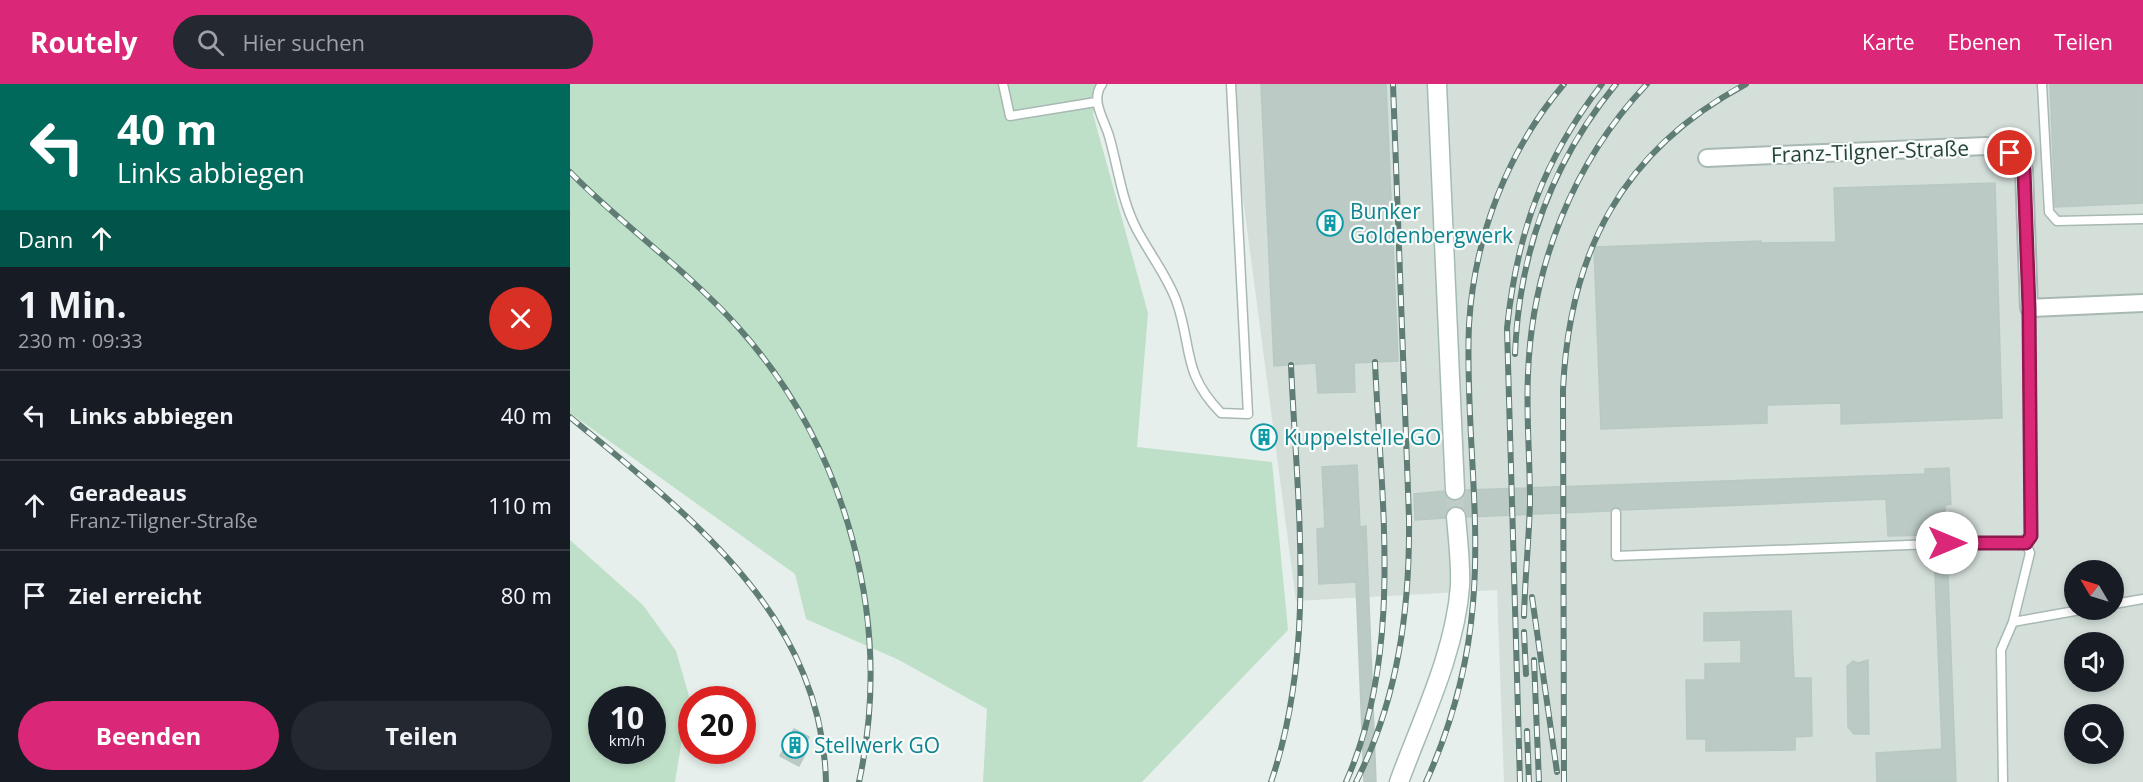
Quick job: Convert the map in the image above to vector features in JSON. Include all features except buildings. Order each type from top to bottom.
[{"type":"street","points":[[1437,84],[1455,490]]},
{"type":"street","name":"Franz-Tilgner-Straße","points":[[1707,158],[1986,146],[2010,153],[2024,170],[2029,308]]},
{"type":"street","points":[[2029,308],[2143,303]]},
{"type":"street","points":[[1400,782],[1442,665],[1455,620],[1460,560],[1456,517]]},
{"type":"lane","points":[[1003,84],[1010,116],[1096,102]]},
{"type":"lane","points":[[1102,84],[1096,102],[1109,136],[1122,195],[1136,228],[1165,275],[1177,302],[1196,382],[1221,413],[1248,414],[1231,84]]},
{"type":"lane","points":[[2042,84],[2049,212],[2057,221],[2143,219]]},
{"type":"lane","points":[[2026,543],[2031,536],[2029,308]]},
{"type":"lane","points":[[1616,513],[1617,556],[1934,544]]},
{"type":"lane","points":[[1947,543],[2026,543]]},
{"type":"lane","points":[[2003,782],[2001,650],[2013,622],[2030,553],[2026,543]]},
{"type":"lane","points":[[2124,602],[2143,599]]},
{"type":"lane","points":[[2013,622],[2064,613]]},
{"type":"shaded area","points":[[1228,84],[2143,84],[2143,782],[1504,782],[1497,590],[1296,601]]},
{"type":"green space","points":[[570,84],[1103,84],[1093,114],[1148,313],[1137,447],[1272,462],[1288,630],[1142,782],[983,782],[987,709],[899,660],[806,619],[795,574],[570,413]]},
{"type":"green space","points":[[570,540],[643,605],[676,651],[686,686],[678,686],[678,764],[675,782],[570,782]]},
{"type":"tunnel","points":[[1455,490],[1456,517]]},
{"type":"railway","points":[[1356,782],[1382,719],[1399,653],[1409,552],[1393,84]]},
{"type":"railway","points":[[1426,782],[1451,716],[1463,672],[1471,626],[1475,534],[1468,360],[1472,292],[1478,260],[1486,228],[1510,167],[1544,110],[1564,84]]},
{"type":"railway","points":[[1520,782],[1507,328],[1518,260],[1536,199],[1564,141],[1581,112],[1602,84]]},
{"type":"railway","points":[[1515,354],[1523,280],[1543,210],[1573,145],[1616,84]]},
{"type":"railway","points":[[1524,616],[1530,502],[1528,374],[1531,334],[1538,294],[1561,218],[1578,182],[1598,147],[1621,114],[1647,84]]},
{"type":"railway","points":[[1564,782],[1563,390],[1568,340],[1577,294],[1591,250],[1610,210],[1635,174],[1666,140],[1703,110],[1746,84]]},
{"type":"railway","points":[[570,172],[611,211],[697,285],[737,326],[775,374],[807,426],[833,481],[852,539],[865,599],[870,660],[868,721],[859,782]]},
{"type":"railway","points":[[1346,782],[1364,732],[1376,681],[1382,628],[1384,522],[1375,362]]},
{"type":"railway","points":[[1271,782],[1285,731],[1294,680],[1299,628],[1299,522],[1291,365]]},
{"type":"railway","points":[[570,417],[702,531],[741,573],[774,619],[801,668],[819,722],[826,782]]},
{"type":"railway","points":[[1532,597],[1557,772]]},
{"type":"railway","points":[[1524,632],[1526,674]]},
{"type":"railway","points":[[1534,660],[1539,782]]},
{"type":"railway","points":[[1527,731],[1529,782]]},
{"type":"place","name":"Bunker Goldenbergwerk","points":[[1330,223]]},
{"type":"place","name":"Kuppelstelle GO","points":[[1264,437]]},
{"type":"place","name":"Stellwerk GO","points":[[795,745]]},
{"type":"route","points":[[1947,543],[2026,543],[2031,536],[2029,308],[2024,170],[2010,153]]}]
